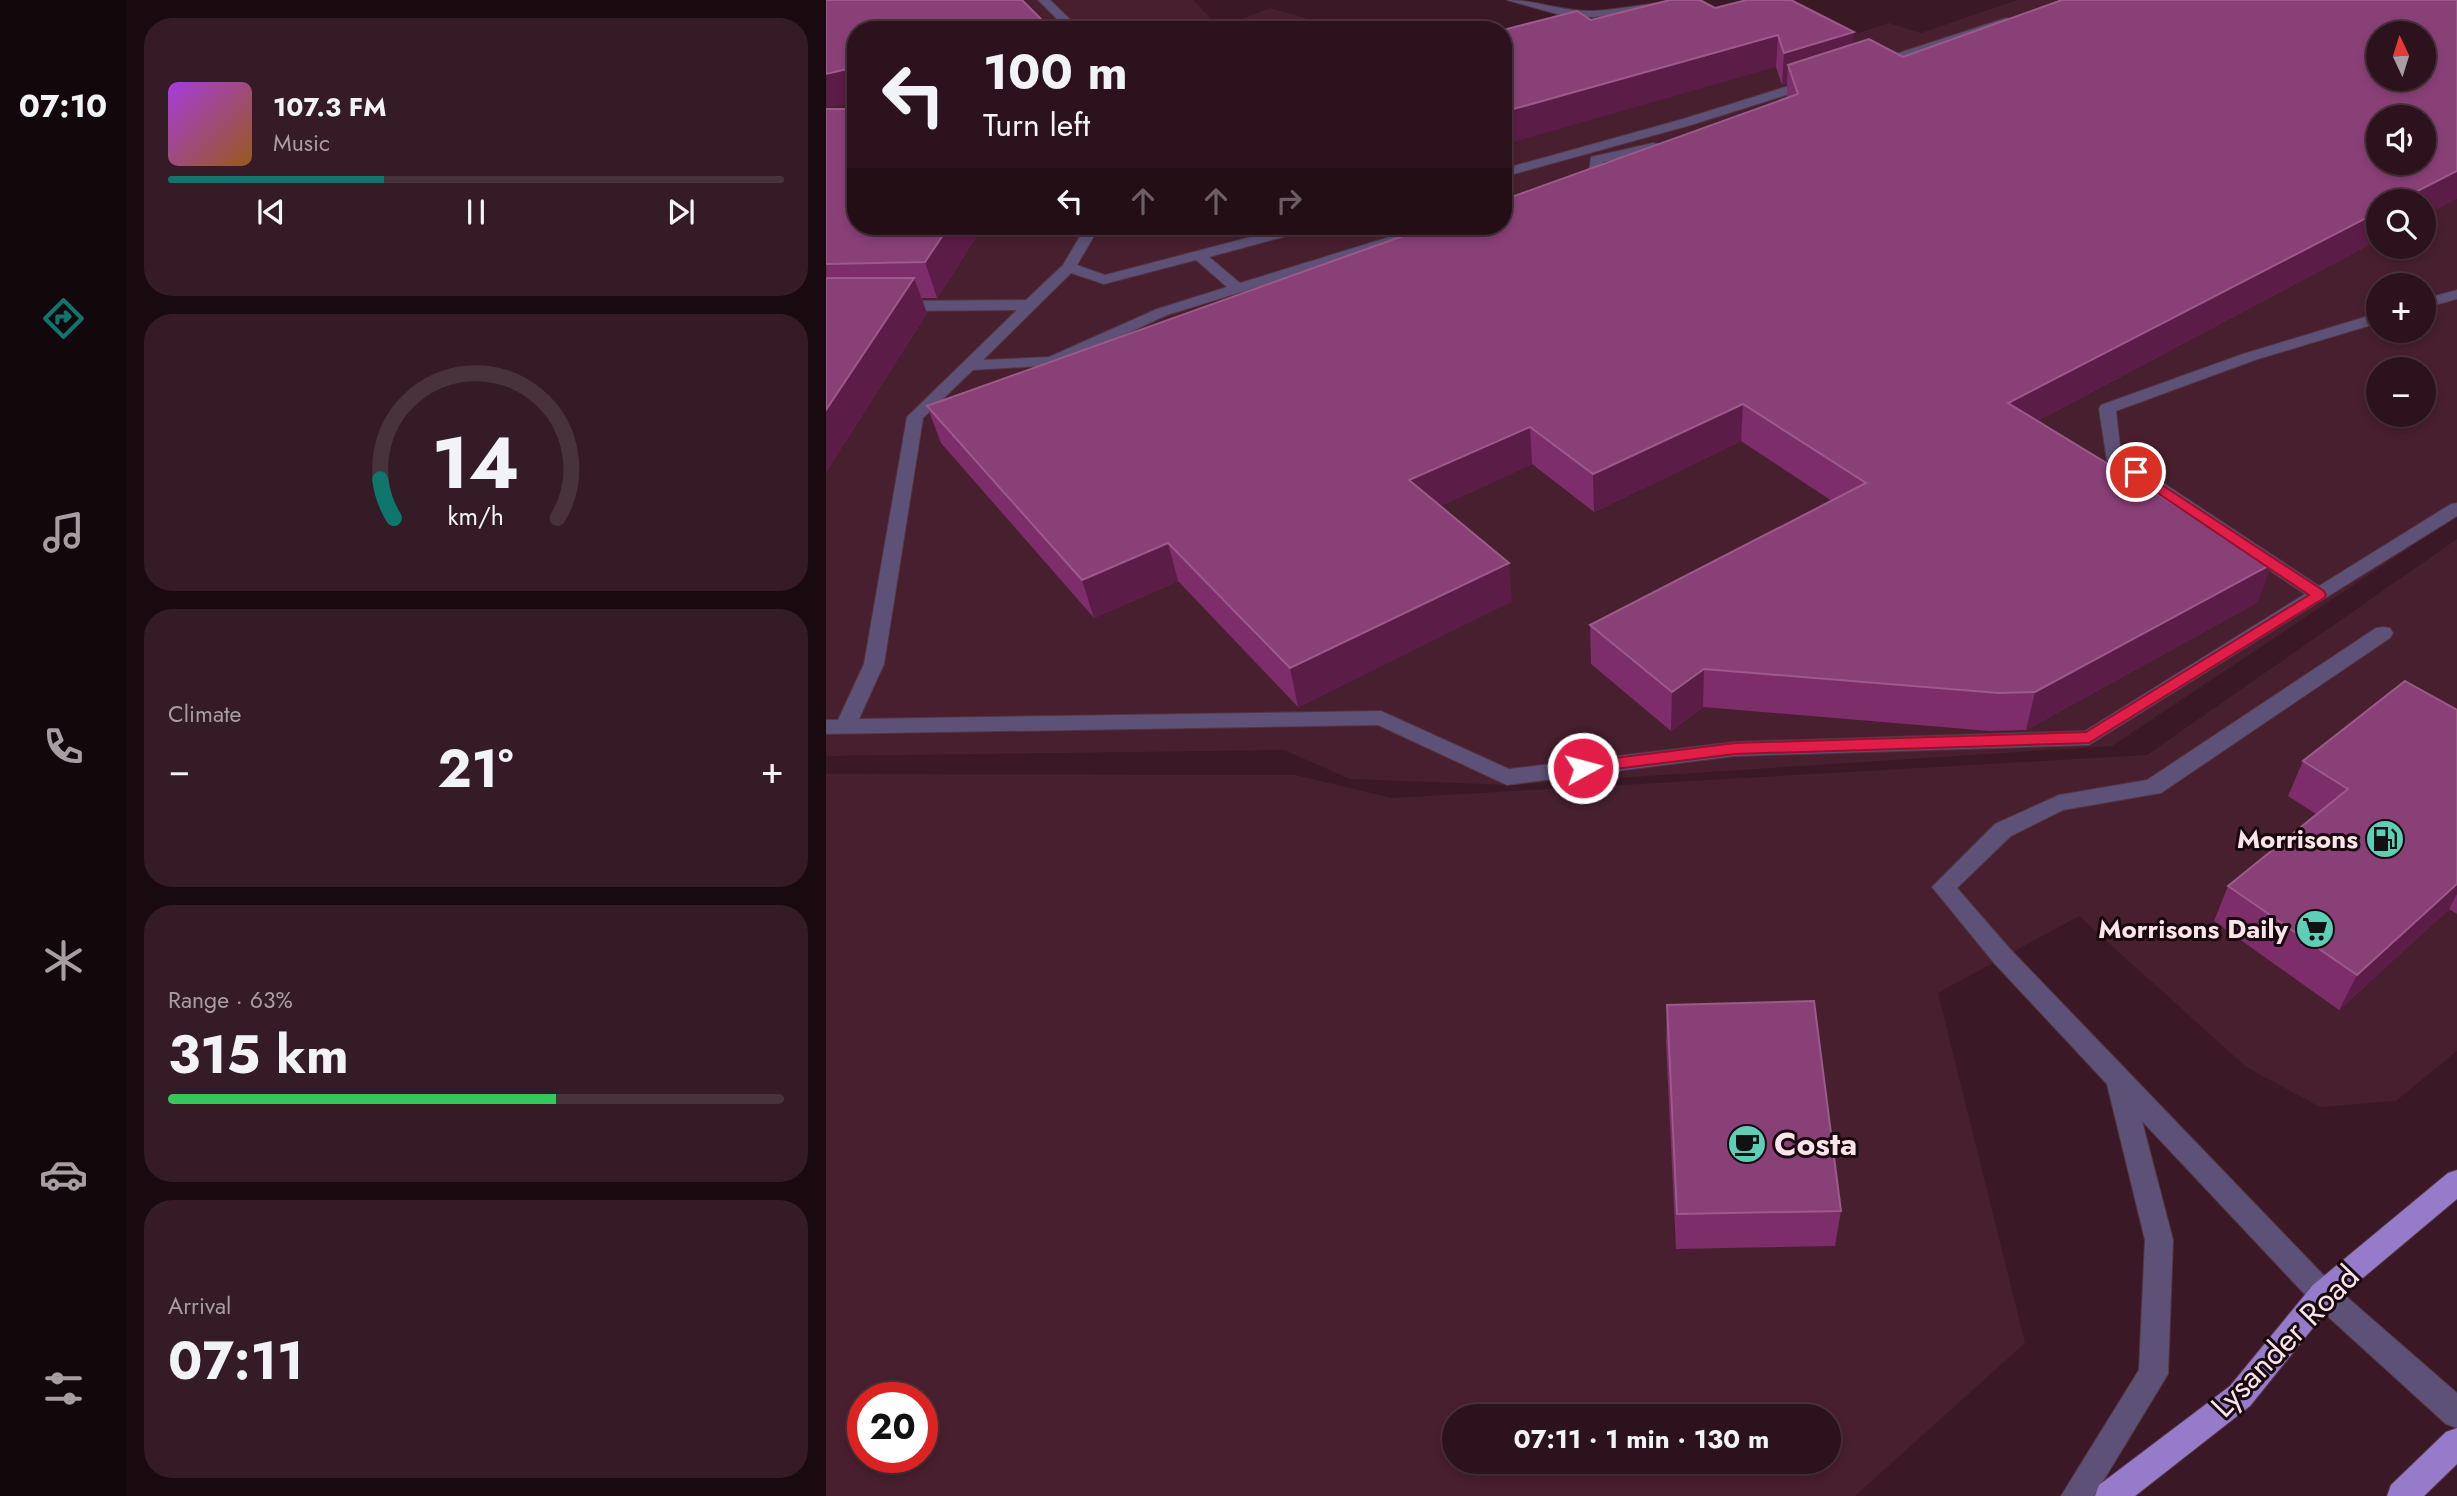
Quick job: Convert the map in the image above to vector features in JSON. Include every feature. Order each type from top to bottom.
[{"type":"main road","name":"Lysander Road","points":[[2110,1496],[2240,1396],[2323,1294],[2457,1182]]},
{"type":"main road","points":[[2402,1496],[2457,1443]]},
{"type":"street","points":[[1044,0],[1066,21]]},
{"type":"street","points":[[1513,0],[1564,13],[1594,14],[1690,0]]},
{"type":"street","points":[[1859,68],[2020,16]]},
{"type":"street","points":[[1512,171],[1687,122],[1832,76]]},
{"type":"street","points":[[1555,190],[1596,174],[1596,160],[1653,147]]},
{"type":"street","points":[[835,727],[874,664],[915,417],[1069,267],[1088,235]]},
{"type":"street","points":[[1069,267],[1104,280],[1274,235]]},
{"type":"street","points":[[969,365],[1052,362],[1162,312],[1409,235]]},
{"type":"street","points":[[1199,255],[1238,289]]},
{"type":"street","points":[[2436,300],[2457,294]]},
{"type":"street","points":[[880,306],[1029,306]]},
{"type":"street","points":[[2319,595],[2113,457],[2107,409],[2249,357],[2366,322]]},
{"type":"street","points":[[835,727],[1381,718],[1507,777],[1735,748],[2089,738],[2457,508]]},
{"type":"street","points":[[2383,633],[2153,787],[2059,803],[2003,830],[1942,887],[2003,957],[2323,1294],[2457,1413]]},
{"type":"street","points":[[2076,1496],[2153,1374],[2159,1240],[2118,1078]]},
{"type":"shaded area","points":[[826,0],[1193,0],[1213,21],[847,21],[847,235],[1512,235],[1512,49],[1833,41],[1889,23],[1921,33],[2017,0],[2431,0],[2457,8],[2457,516],[2112,746],[1509,785],[1350,779],[1284,750],[826,756]]},
{"type":"shaded area","points":[[1270,8],[1316,21],[1238,21]]},
{"type":"shaded area","points":[[2457,539],[2457,1051],[2396,1101],[2320,1107],[2246,1067],[2079,916],[1938,993],[2025,1343],[1855,1496],[826,1496],[826,774],[1295,775],[1392,798],[2147,755]]},
{"type":"building","points":[[826,0],[1022,0],[1043,21],[847,21],[847,69],[826,74]]},
{"type":"building","points":[[1670,0],[1700,0],[1715,8],[1747,0],[1791,0],[1854,32],[1784,53],[1778,35],[1512,109],[1512,28],[1577,11],[1591,20]]},
{"type":"building","points":[[2062,0],[2457,0],[2457,171],[2422,189],[2366,189],[2366,218],[2008,403],[2272,564],[2035,692],[1999,693],[1704,669],[1672,692],[1590,625],[1866,483],[1743,404],[1593,474],[1530,427],[1409,480],[1509,563],[1290,668],[1168,543],[1082,580],[927,406],[1406,235],[1512,235],[1512,197],[1798,94],[1788,65],[1869,39],[1903,57]]},
{"type":"building","points":[[826,109],[847,109],[847,235],[943,235],[925,262],[826,264]]},
{"type":"building","points":[[826,278],[914,278],[826,410]]},
{"type":"building","points":[[2405,681],[2457,710],[2457,884],[2357,975],[2228,886],[2348,789],[2303,761]]},
{"type":"building","name":"Costa","points":[[1814,1001],[1841,1211],[1677,1214],[1667,1005]]},
{"type":"place","name":"Morrisons","points":[[2385,839]]},
{"type":"place","name":"Morrisons Daily","points":[[2315,929]]},
{"type":"place","name":"Costa","points":[[1747,1144]]},
{"type":"route","points":[[1583,768],[1735,748],[2089,738],[2319,595],[2136,472]]}]
